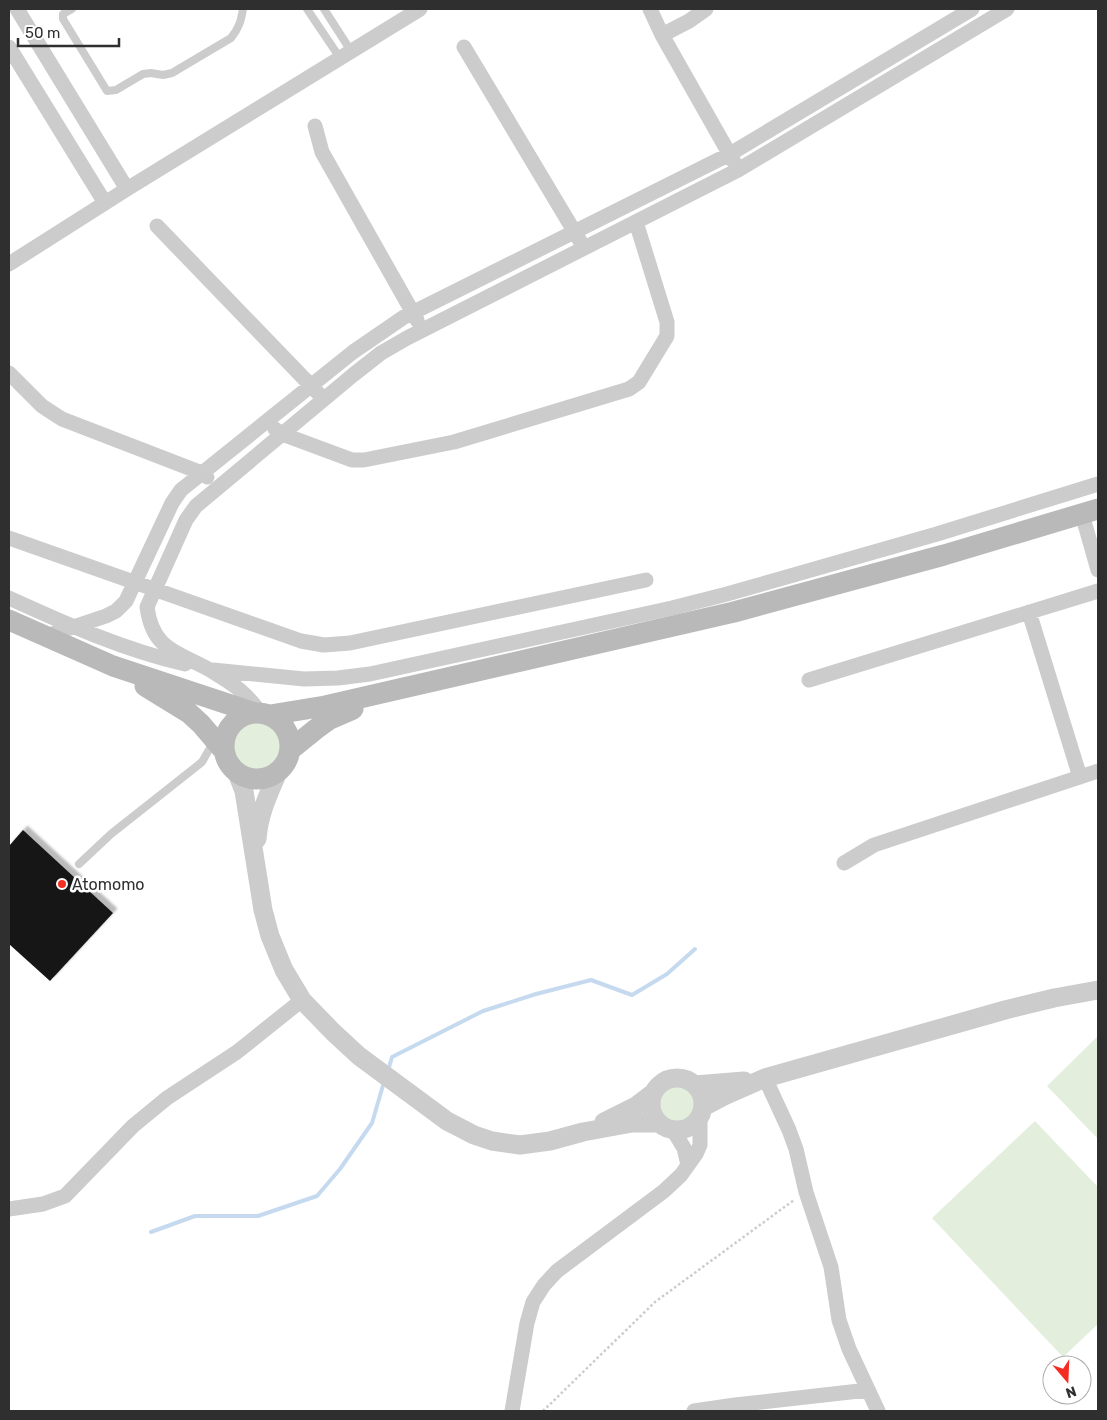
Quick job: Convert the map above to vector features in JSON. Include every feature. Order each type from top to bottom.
[{"type":"main road","points":[[219,745],[224,742],[230,726],[244,715],[325,706],[394,690],[676,616],[731,603],[854,580],[1090,511]]},
{"type":"main road","points":[[9,620],[113,666],[277,719],[284,725],[290,741],[290,750],[284,766],[270,777],[262,779],[244,777],[237,773],[226,759],[219,745],[190,713],[113,666]]},
{"type":"main road","points":[[290,750],[330,720],[394,690]]},
{"type":"street","points":[[17,9],[127,188]]},
{"type":"street","points":[[9,264],[127,188],[420,9]]},
{"type":"street","points":[[650,9],[662,35],[738,170]]},
{"type":"street","points":[[662,35],[689,21],[706,9]]},
{"type":"street","points":[[46,636],[116,611],[126,601],[172,503],[181,490],[353,352],[404,317],[730,154],[972,9]]},
{"type":"street","points":[[262,714],[243,692],[209,670],[167,647],[157,638],[149,621],[147,607],[186,520],[196,506],[324,398],[381,353],[738,170],[1007,9]]},
{"type":"street","points":[[9,47],[105,203]]},
{"type":"street","points":[[464,47],[584,248]]},
{"type":"street","points":[[315,126],[322,152],[423,330]]},
{"type":"street","points":[[266,422],[282,434],[352,460],[364,460],[454,442],[629,389],[639,382],[667,336],[667,322],[636,222]]},
{"type":"street","points":[[157,226],[324,398]]},
{"type":"street","points":[[9,373],[42,406],[62,419],[202,473],[218,487]]},
{"type":"street","points":[[731,603],[846,560],[1098,484]]},
{"type":"street","points":[[1090,511],[1098,570]]},
{"type":"street","points":[[937,534],[944,555]]},
{"type":"street","points":[[9,538],[301,641],[324,645],[350,642],[646,580]]},
{"type":"street","points":[[846,560],[854,580]]},
{"type":"street","points":[[809,680],[1098,591]]},
{"type":"street","points":[[9,598],[73,627],[150,655],[209,670],[304,679],[338,678],[370,674],[676,616]]},
{"type":"street","points":[[1029,612],[1080,777]]},
{"type":"street","points":[[844,864],[874,845],[1098,771]]},
{"type":"street","points":[[256,861],[258,828],[263,806],[278,772]]},
{"type":"street","points":[[237,773],[244,791],[259,888],[270,936],[284,970],[302,1000],[332,1032],[359,1056],[447,1121],[474,1135],[492,1141],[520,1145],[550,1141],[583,1132],[632,1123],[681,1129],[689,1127],[696,1122],[701,1111],[724,1096],[765,1078]]},
{"type":"street","points":[[695,1085],[765,1078],[1005,1010],[1098,990]]},
{"type":"street","points":[[9,1209],[43,1204],[65,1196],[133,1126],[167,1098],[237,1052],[302,1000]]},
{"type":"street","points":[[512,1411],[526,1323],[533,1302],[544,1285],[557,1271],[664,1191],[681,1175],[700,1145],[702,1099],[700,1092],[688,1080],[672,1078],[664,1081],[653,1093],[636,1106],[583,1132]]},
{"type":"street","points":[[765,1078],[796,1150],[806,1192],[832,1267],[839,1320],[848,1349],[878,1411]]},
{"type":"street","points":[[653,1093],[651,1109],[654,1116],[666,1126],[684,1148],[688,1166]]},
{"type":"street","points":[[694,1411],[735,1404],[868,1390]]},
{"type":"lane","points":[[72,9],[64,14],[63,19],[107,91],[116,90],[143,74],[163,75],[172,73],[231,38],[237,31],[243,9]]},
{"type":"lane","points":[[307,9],[346,55]]},
{"type":"lane","points":[[324,9],[346,55]]},
{"type":"lane","points":[[80,864],[111,834],[202,762],[219,745]]},
{"type":"path","points":[[543,1411],[655,1302],[806,1192]]},
{"type":"green space","points":[[257,723],[266,725],[274,730],[279,738],[281,747],[279,756],[274,764],[266,769],[257,771],[248,769],[240,764],[235,756],[233,747],[235,738],[240,730],[248,725]]},
{"type":"green space","points":[[1098,1036],[1098,1139],[1047,1086]]},
{"type":"green space","points":[[681,1082],[693,1088],[698,1095],[698,1113],[693,1120],[686,1125],[673,1126],[665,1123],[658,1116],[655,1100],[658,1092],[665,1085]]},
{"type":"green space","points":[[1035,1121],[1098,1187],[1098,1324],[1065,1355],[1061,1355],[932,1218]]},
{"type":"building","points":[[23,830],[113,913],[50,981],[9,944],[9,846]]},
{"type":"waterway","points":[[388,1071],[392,1057],[483,1011],[536,994],[591,980],[632,995],[667,974],[695,949]]},
{"type":"waterway","points":[[151,1232],[195,1216],[258,1216],[317,1196],[340,1169],[372,1123],[384,1082]]},
{"type":"place","name":"Atomomo","points":[[62,884]]}]
